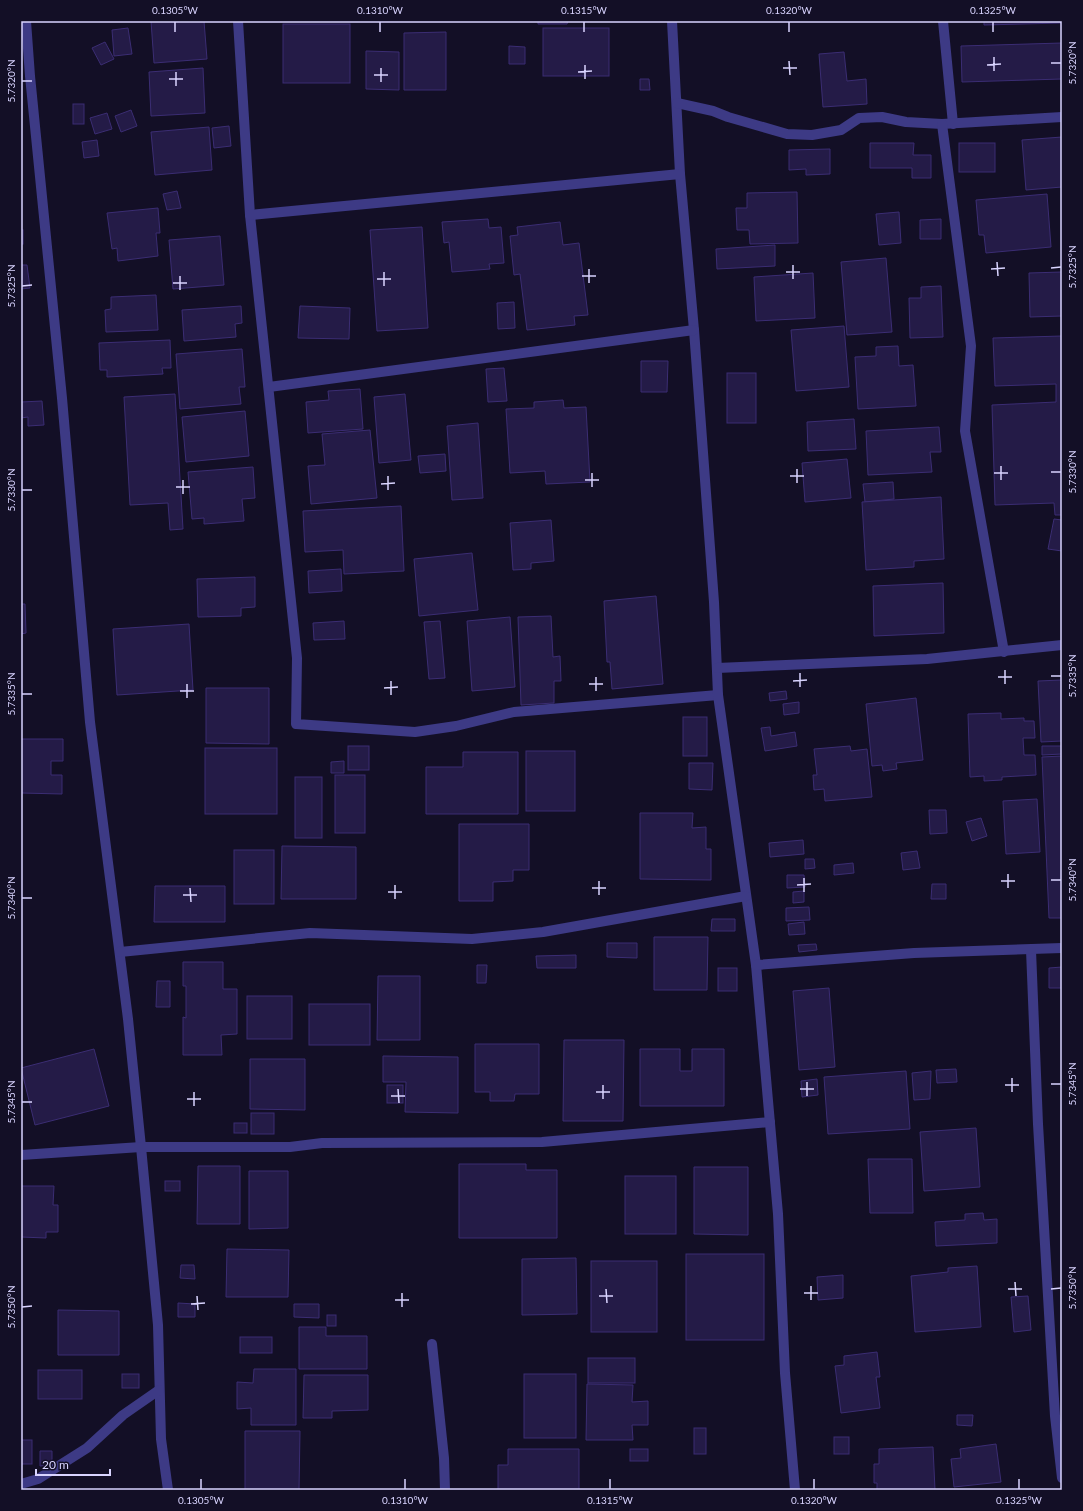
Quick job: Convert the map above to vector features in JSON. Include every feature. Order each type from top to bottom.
[{"type":"street","points":[[26,21],[25,77],[62,398],[90,722],[120,952],[141,1147],[158,1325],[161,1439],[168,1490]]},
{"type":"street","points":[[238,21],[250,215],[297,658],[296,724],[415,732],[456,726],[514,712],[718,695]]},
{"type":"street","points":[[672,21],[680,174],[694,330],[714,602],[718,695],[756,965],[778,1214],[785,1373],[795,1490]]},
{"type":"street","points":[[943,21],[953,124]]},
{"type":"street","points":[[677,103],[713,111],[728,117],[787,134],[812,135],[840,130],[859,118],[882,117],[906,122],[953,124],[1062,117]]},
{"type":"street","points":[[942,124],[971,346],[965,431],[1004,652]]},
{"type":"street","points":[[250,215],[680,174]]},
{"type":"street","points":[[269,388],[694,330]]},
{"type":"street","points":[[717,668],[928,659],[1062,645]]},
{"type":"street","points":[[120,952],[310,933],[472,939],[543,932],[746,896]]},
{"type":"street","points":[[756,965],[914,953],[1062,948]]},
{"type":"street","points":[[1031,950],[1038,1116],[1053,1393],[1062,1478]]},
{"type":"street","points":[[21,1155],[141,1147],[290,1147],[322,1143],[542,1142],[770,1122]]},
{"type":"street","points":[[432,1344],[446,1490]]},
{"type":"street","points":[[21,1484],[38,1479],[87,1448],[123,1415],[159,1390]]},
{"type":"building","points":[[151,21],[204,21],[207,59],[154,63]]},
{"type":"building","points":[[538,21],[568,21],[567,24],[538,24]]},
{"type":"building","points":[[984,21],[1062,21],[1062,23],[984,25]]},
{"type":"building","points":[[283,24],[350,24],[350,83],[283,83]]},
{"type":"building","points":[[128,28],[132,54],[114,56],[112,30]]},
{"type":"building","points":[[543,28],[609,28],[609,76],[543,76]]},
{"type":"building","points":[[446,32],[446,90],[404,90],[404,33]]},
{"type":"building","points":[[105,42],[114,59],[101,65],[92,48]]},
{"type":"building","points":[[1062,43],[1062,79],[962,82],[961,46]]},
{"type":"building","points":[[509,46],[525,47],[525,64],[509,64]]},
{"type":"building","points":[[366,51],[399,52],[399,90],[366,89]]},
{"type":"building","points":[[844,52],[847,81],[866,79],[867,104],[823,107],[819,54]]},
{"type":"building","points":[[203,68],[205,113],[151,116],[149,72]]},
{"type":"building","points":[[640,79],[649,79],[650,90],[640,90]]},
{"type":"building","points":[[73,104],[84,104],[84,124],[73,124]]},
{"type":"building","points":[[131,110],[137,126],[121,132],[115,116]]},
{"type":"building","points":[[107,113],[112,129],[95,134],[90,118]]},
{"type":"building","points":[[229,126],[231,146],[214,148],[212,128]]},
{"type":"building","points":[[209,127],[212,170],[155,175],[151,132]]},
{"type":"building","points":[[1062,137],[1062,187],[1026,190],[1022,140]]},
{"type":"building","points":[[97,140],[99,156],[84,158],[82,142]]},
{"type":"building","points":[[870,143],[914,143],[913,155],[931,155],[931,178],[912,178],[912,168],[870,168]]},
{"type":"building","points":[[959,143],[995,143],[995,172],[959,172]]},
{"type":"building","points":[[830,149],[830,174],[806,175],[806,169],[789,170],[789,150]]},
{"type":"building","points":[[177,191],[181,208],[167,210],[163,194]]},
{"type":"building","points":[[797,192],[798,243],[750,244],[749,230],[737,230],[736,208],[747,208],[747,193]]},
{"type":"building","points":[[1047,194],[1051,247],[986,253],[984,235],[979,235],[976,200]]},
{"type":"building","points":[[158,208],[160,233],[156,233],[158,256],[118,261],[117,248],[112,249],[107,213]]},
{"type":"building","points":[[899,212],[901,243],[879,245],[876,214]]},
{"type":"building","points":[[488,219],[489,228],[501,227],[504,263],[489,264],[490,269],[452,272],[449,242],[444,243],[442,222]]},
{"type":"building","points":[[941,219],[941,239],[920,239],[920,220]]},
{"type":"building","points":[[560,222],[563,245],[579,243],[588,315],[574,316],[575,325],[527,330],[520,274],[514,275],[510,236],[518,235],[517,227]]},
{"type":"building","points":[[422,227],[428,328],[377,331],[370,230]]},
{"type":"building","points":[[21,230],[23,230],[23,244],[21,244]]},
{"type":"building","points":[[220,236],[224,285],[173,289],[169,240]]},
{"type":"building","points":[[775,245],[775,266],[717,269],[716,249]]},
{"type":"building","points":[[886,258],[892,332],[847,335],[841,262]]},
{"type":"building","points":[[21,265],[27,265],[30,288],[21,289]]},
{"type":"building","points":[[1062,272],[1062,316],[1030,317],[1029,273]]},
{"type":"building","points":[[813,273],[815,318],[756,321],[754,277]]},
{"type":"building","points":[[941,286],[943,337],[910,338],[909,298],[921,298],[921,287]]},
{"type":"building","points":[[156,295],[158,330],[106,332],[105,310],[111,309],[111,297]]},
{"type":"building","points":[[514,302],[515,328],[498,329],[497,303]]},
{"type":"building","points":[[241,306],[242,323],[235,324],[236,337],[184,341],[182,310]]},
{"type":"building","points":[[300,306],[350,308],[349,339],[298,338]]},
{"type":"building","points":[[844,326],[849,387],[796,391],[791,330]]},
{"type":"building","points":[[1062,336],[1062,515],[1055,515],[1054,503],[995,505],[992,405],[1056,402],[1056,384],[995,386],[993,338]]},
{"type":"building","points":[[170,340],[171,368],[162,368],[163,374],[107,377],[107,370],[100,370],[99,343]]},
{"type":"building","points":[[898,346],[899,366],[913,365],[916,406],[858,409],[855,357],[876,356],[876,347]]},
{"type":"building","points":[[242,349],[245,387],[239,387],[241,404],[180,409],[176,354]]},
{"type":"building","points":[[641,361],[668,361],[667,392],[641,392]]},
{"type":"building","points":[[504,368],[507,401],[488,402],[486,369]]},
{"type":"building","points":[[727,373],[756,373],[756,423],[727,423]]},
{"type":"building","points":[[360,389],[363,429],[308,433],[306,402],[329,400],[328,391]]},
{"type":"building","points":[[175,394],[183,529],[170,530],[168,503],[130,505],[124,397]]},
{"type":"building","points":[[405,394],[411,460],[379,463],[374,397]]},
{"type":"building","points":[[563,400],[564,408],[586,407],[590,482],[546,484],[545,471],[510,473],[506,409],[534,408],[534,402]]},
{"type":"building","points":[[42,401],[44,425],[28,426],[28,417],[21,418],[21,402]]},
{"type":"building","points":[[245,411],[249,456],[186,462],[182,417]]},
{"type":"building","points":[[854,419],[856,449],[808,451],[807,422]]},
{"type":"building","points":[[478,423],[483,498],[452,500],[447,426]]},
{"type":"building","points":[[939,427],[941,452],[930,452],[932,472],[868,475],[866,431]]},
{"type":"building","points":[[370,430],[377,498],[311,504],[308,466],[325,465],[322,434]]},
{"type":"building","points":[[445,454],[446,471],[420,473],[418,456]]},
{"type":"building","points":[[847,459],[851,498],[805,502],[802,463]]},
{"type":"building","points":[[253,467],[255,498],[242,499],[244,521],[204,524],[204,518],[192,519],[188,472]]},
{"type":"building","points":[[893,482],[894,499],[865,502],[863,484]]},
{"type":"building","points":[[941,497],[944,559],[914,561],[914,567],[866,570],[862,502]]},
{"type":"building","points":[[401,506],[404,571],[344,574],[343,550],[305,552],[303,511]]},
{"type":"building","points":[[1054,519],[1062,520],[1062,551],[1048,549]]},
{"type":"building","points":[[551,520],[554,561],[531,563],[531,569],[513,570],[510,523]]},
{"type":"building","points":[[472,553],[478,610],[419,616],[414,559]]},
{"type":"building","points":[[341,569],[342,591],[309,593],[308,571]]},
{"type":"building","points":[[255,577],[255,607],[241,608],[241,616],[198,617],[197,579]]},
{"type":"building","points":[[943,583],[944,633],[874,636],[873,586]]},
{"type":"building","points":[[656,596],[663,684],[612,689],[610,662],[607,662],[604,601]]},
{"type":"building","points":[[21,604],[25,604],[26,633],[21,634]]},
{"type":"building","points":[[551,616],[553,657],[560,656],[561,681],[554,681],[554,703],[521,705],[518,617]]},
{"type":"building","points":[[510,617],[515,687],[472,691],[467,621]]},
{"type":"building","points":[[344,621],[345,639],[314,640],[313,623]]},
{"type":"building","points":[[440,621],[445,678],[429,679],[424,622]]},
{"type":"building","points":[[189,624],[193,690],[117,695],[113,629]]},
{"type":"building","points":[[1062,680],[1062,741],[1041,742],[1038,681]]},
{"type":"building","points":[[206,688],[269,688],[269,744],[206,743]]},
{"type":"building","points":[[786,691],[787,699],[770,701],[769,693]]},
{"type":"building","points":[[916,698],[923,760],[896,763],[897,769],[883,771],[882,765],[872,766],[866,704]]},
{"type":"building","points":[[799,702],[799,713],[784,715],[783,704]]},
{"type":"building","points":[[1001,713],[1001,719],[1024,718],[1024,721],[1034,721],[1035,738],[1023,738],[1024,755],[1035,755],[1036,775],[1002,777],[1002,780],[984,781],[984,776],[970,777],[968,714]]},
{"type":"building","points":[[683,717],[707,717],[707,756],[683,756]]},
{"type":"building","points":[[770,727],[771,736],[795,732],[797,746],[765,751],[761,728]]},
{"type":"building","points":[[21,739],[63,739],[63,761],[51,761],[51,775],[62,775],[62,794],[21,793]]},
{"type":"building","points":[[348,746],[369,746],[369,770],[348,770]]},
{"type":"building","points":[[850,746],[851,751],[867,749],[872,797],[825,801],[824,789],[814,790],[813,775],[817,775],[814,749]]},
{"type":"building","points":[[1042,746],[1062,746],[1062,754],[1042,755]]},
{"type":"building","points":[[205,748],[277,748],[277,814],[205,814]]},
{"type":"building","points":[[526,751],[575,751],[575,811],[526,811]]},
{"type":"building","points":[[463,752],[518,752],[518,814],[426,814],[426,767],[463,767]]},
{"type":"building","points":[[1062,756],[1062,918],[1049,918],[1042,757]]},
{"type":"building","points":[[344,761],[344,773],[331,773],[331,762]]},
{"type":"building","points":[[689,763],[713,763],[712,790],[689,789]]},
{"type":"building","points":[[335,775],[365,775],[365,833],[335,833]]},
{"type":"building","points":[[295,777],[322,777],[322,838],[295,838]]},
{"type":"building","points":[[1037,799],[1040,852],[1006,854],[1003,801]]},
{"type":"building","points":[[929,810],[946,810],[947,833],[930,834]]},
{"type":"building","points":[[640,813],[693,813],[692,828],[706,827],[706,849],[711,849],[711,880],[640,879]]},
{"type":"building","points":[[981,818],[987,836],[972,841],[966,822]]},
{"type":"building","points":[[459,824],[529,824],[529,870],[513,870],[513,881],[493,882],[493,901],[459,901]]},
{"type":"building","points":[[803,840],[804,854],[770,857],[769,843]]},
{"type":"building","points":[[282,846],[356,847],[356,899],[281,899]]},
{"type":"building","points":[[234,850],[274,850],[274,904],[234,904]]},
{"type":"building","points":[[917,851],[920,868],[903,870],[901,853]]},
{"type":"building","points":[[805,859],[814,859],[815,868],[805,869]]},
{"type":"building","points":[[853,863],[854,873],[834,875],[834,865]]},
{"type":"building","points":[[787,875],[804,875],[805,887],[787,888]]},
{"type":"building","points":[[932,884],[946,884],[946,899],[931,899]]},
{"type":"building","points":[[155,886],[225,886],[225,922],[154,922]]},
{"type":"building","points":[[804,891],[804,902],[793,903],[793,892]]},
{"type":"building","points":[[809,907],[810,920],[786,921],[786,908]]},
{"type":"building","points":[[712,919],[735,919],[735,931],[711,931]]},
{"type":"building","points":[[804,922],[805,934],[789,935],[788,924]]},
{"type":"building","points":[[654,937],[708,937],[707,990],[654,990]]},
{"type":"building","points":[[607,943],[637,943],[637,958],[607,957]]},
{"type":"building","points":[[816,944],[817,950],[799,952],[798,945]]},
{"type":"building","points":[[576,955],[576,968],[537,968],[536,956]]},
{"type":"building","points":[[183,962],[223,962],[223,989],[237,989],[237,1034],[221,1035],[222,1055],[183,1055],[183,1017],[186,1018],[186,986],[183,986]]},
{"type":"building","points":[[477,965],[487,965],[486,983],[477,983]]},
{"type":"building","points":[[1062,967],[1062,988],[1049,988],[1049,968]]},
{"type":"building","points":[[718,968],[737,968],[737,991],[718,991]]},
{"type":"building","points":[[378,976],[420,976],[420,1040],[377,1040]]},
{"type":"building","points":[[157,981],[170,981],[170,1007],[156,1007]]},
{"type":"building","points":[[829,988],[835,1067],[799,1070],[793,991]]},
{"type":"building","points":[[247,996],[292,996],[292,1039],[247,1039]]},
{"type":"building","points":[[309,1004],[370,1004],[370,1045],[309,1045]]},
{"type":"building","points":[[564,1040],[624,1040],[623,1121],[563,1121]]},
{"type":"building","points":[[475,1044],[539,1044],[539,1094],[515,1094],[514,1101],[490,1101],[490,1092],[475,1092]]},
{"type":"building","points":[[94,1049],[109,1106],[35,1125],[21,1068]]},
{"type":"building","points":[[640,1049],[680,1049],[680,1071],[692,1071],[692,1049],[724,1049],[724,1106],[640,1106]]},
{"type":"building","points":[[383,1056],[458,1057],[458,1113],[405,1112],[406,1082],[383,1082]]},
{"type":"building","points":[[250,1059],[305,1059],[305,1110],[250,1109]]},
{"type":"building","points":[[956,1069],[957,1082],[937,1083],[936,1070]]},
{"type":"building","points":[[906,1071],[910,1129],[828,1134],[824,1077]]},
{"type":"building","points":[[931,1071],[930,1099],[914,1100],[912,1073]]},
{"type":"building","points":[[817,1079],[818,1095],[802,1097],[801,1081]]},
{"type":"building","points":[[387,1085],[403,1085],[403,1103],[387,1103]]},
{"type":"building","points":[[251,1113],[274,1113],[274,1134],[251,1134]]},
{"type":"building","points":[[234,1123],[247,1123],[247,1133],[234,1133]]},
{"type":"building","points":[[976,1128],[980,1187],[924,1191],[920,1132]]},
{"type":"building","points":[[868,1159],[912,1159],[913,1213],[870,1213]]},
{"type":"building","points":[[459,1164],[526,1164],[526,1170],[557,1170],[557,1238],[459,1238]]},
{"type":"building","points":[[198,1166],[240,1166],[240,1224],[197,1224]]},
{"type":"building","points":[[694,1167],[748,1167],[748,1235],[694,1234]]},
{"type":"building","points":[[249,1171],[288,1171],[288,1228],[249,1229]]},
{"type":"building","points":[[625,1176],[676,1176],[676,1234],[625,1234]]},
{"type":"building","points":[[165,1181],[180,1181],[180,1191],[165,1191]]},
{"type":"building","points":[[21,1186],[54,1186],[53,1205],[58,1205],[58,1232],[46,1232],[46,1238],[21,1237]]},
{"type":"building","points":[[983,1213],[984,1220],[997,1219],[997,1243],[936,1246],[935,1222],[965,1220],[965,1214]]},
{"type":"building","points":[[227,1249],[289,1250],[288,1297],[226,1297]]},
{"type":"building","points":[[686,1254],[764,1254],[764,1340],[686,1340]]},
{"type":"building","points":[[576,1258],[577,1314],[522,1315],[522,1259]]},
{"type":"building","points":[[591,1261],[657,1261],[657,1332],[591,1332]]},
{"type":"building","points":[[181,1265],[194,1265],[195,1279],[180,1278]]},
{"type":"building","points":[[977,1266],[981,1327],[915,1332],[911,1276],[948,1272],[948,1268]]},
{"type":"building","points":[[843,1275],[843,1298],[818,1300],[817,1277]]},
{"type":"building","points":[[1028,1296],[1031,1330],[1014,1332],[1011,1297]]},
{"type":"building","points":[[178,1303],[195,1304],[195,1317],[178,1317]]},
{"type":"building","points":[[294,1304],[319,1304],[319,1318],[294,1317]]},
{"type":"building","points":[[58,1310],[119,1311],[119,1355],[58,1355]]},
{"type":"building","points":[[327,1315],[336,1315],[336,1326],[327,1326]]},
{"type":"building","points":[[299,1327],[326,1327],[326,1336],[367,1336],[367,1369],[299,1369]]},
{"type":"building","points":[[240,1337],[272,1337],[272,1353],[240,1353]]},
{"type":"building","points":[[877,1352],[880,1377],[876,1377],[880,1408],[841,1413],[835,1366],[844,1365],[844,1356]]},
{"type":"building","points":[[588,1358],[635,1358],[635,1383],[588,1383]]},
{"type":"building","points":[[254,1369],[296,1369],[296,1425],[251,1425],[251,1408],[237,1409],[237,1382],[253,1383]]},
{"type":"building","points":[[38,1370],[82,1370],[82,1399],[38,1399]]},
{"type":"building","points":[[122,1374],[139,1374],[139,1388],[122,1388]]},
{"type":"building","points":[[524,1374],[576,1374],[576,1438],[524,1438]]},
{"type":"building","points":[[304,1375],[368,1375],[368,1410],[332,1411],[332,1418],[303,1418]]},
{"type":"building","points":[[587,1384],[633,1385],[632,1402],[648,1401],[648,1425],[632,1425],[633,1440],[586,1440]]},
{"type":"building","points":[[957,1415],[973,1415],[972,1426],[957,1425]]},
{"type":"building","points":[[694,1428],[706,1428],[706,1454],[694,1454]]},
{"type":"building","points":[[245,1431],[300,1431],[299,1490],[245,1490]]},
{"type":"building","points":[[834,1437],[849,1437],[849,1454],[834,1454]]},
{"type":"building","points":[[21,1440],[32,1440],[32,1464],[21,1464]]},
{"type":"building","points":[[996,1444],[1001,1482],[954,1487],[951,1459],[961,1458],[960,1449]]},
{"type":"building","points":[[933,1447],[935,1490],[877,1490],[877,1483],[874,1483],[874,1464],[879,1464],[879,1449]]},
{"type":"building","points":[[508,1449],[579,1449],[579,1490],[498,1490],[498,1465],[508,1465]]},
{"type":"building","points":[[630,1449],[648,1449],[648,1461],[630,1461]]},
{"type":"building","points":[[40,1451],[52,1451],[52,1465],[40,1466]]}]
